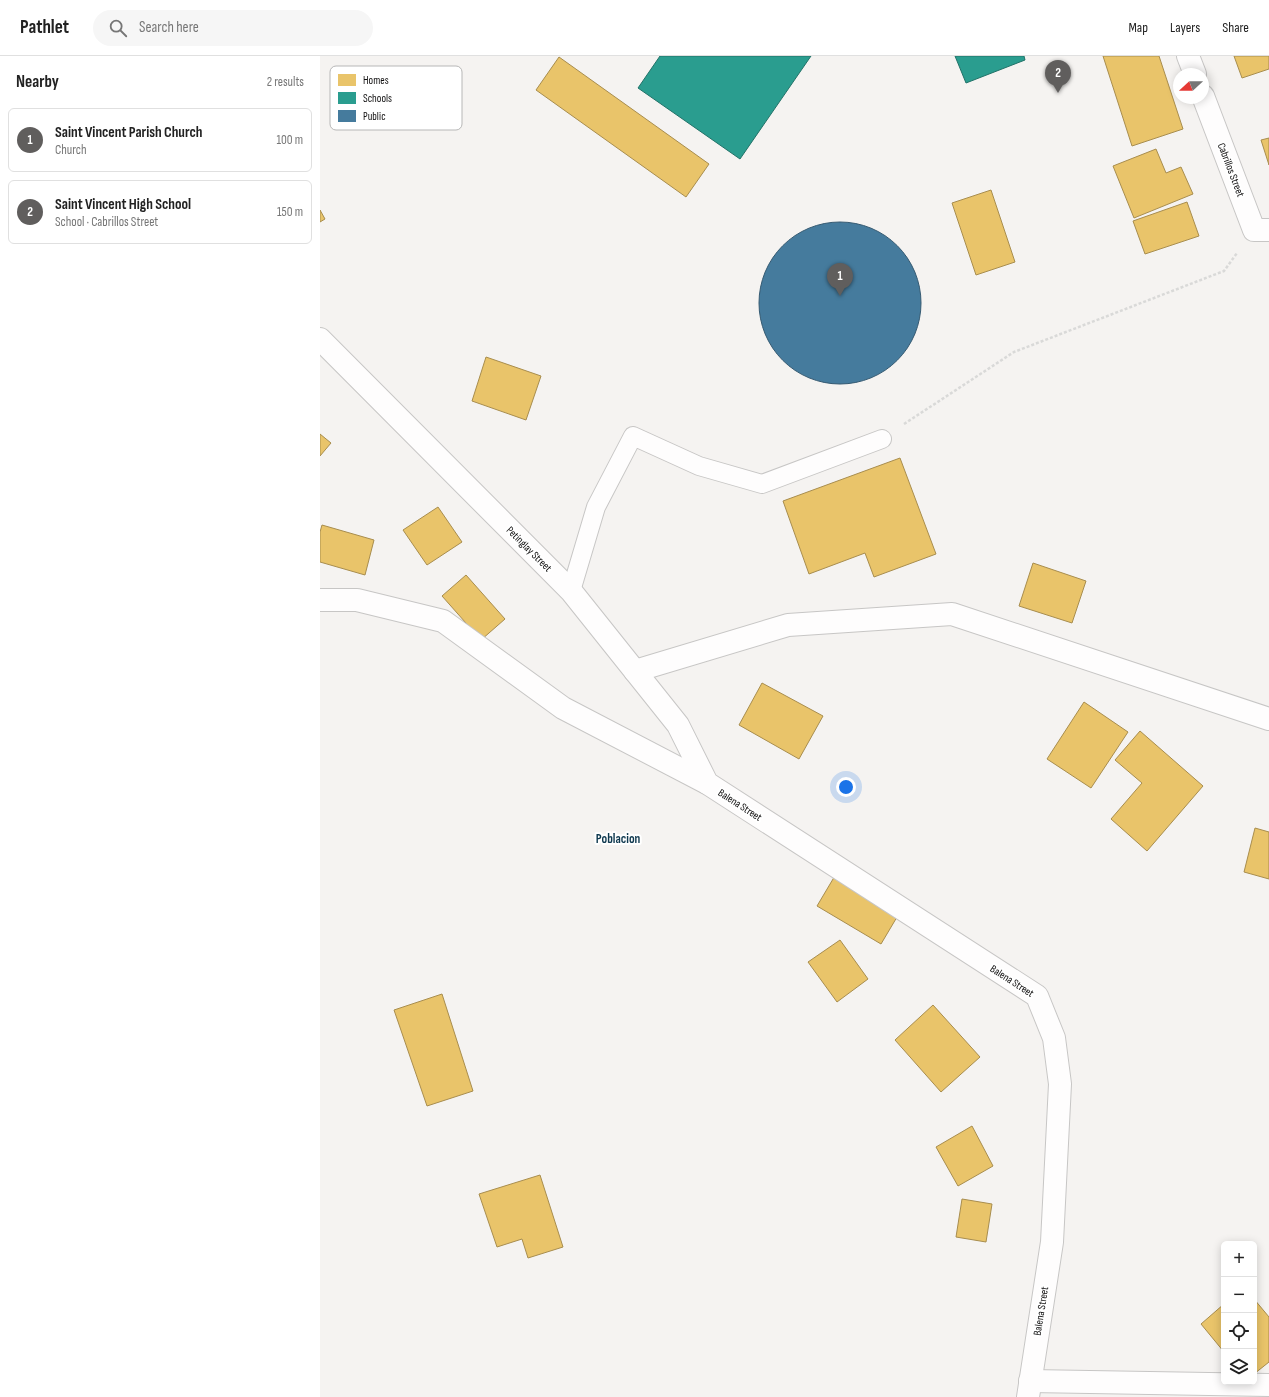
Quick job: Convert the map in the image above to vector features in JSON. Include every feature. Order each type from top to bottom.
[{"type":"street","points":[[1188,56],[1193,68]]},
{"type":"street","name":"Cabrillos Street","points":[[1206,104],[1261,230]]},
{"type":"street","name":"Petinglay Street","points":[[320,339],[571,591],[678,725],[707,783]]},
{"type":"street","name":"Balena Street","points":[[320,600],[357,600],[443,621],[563,708],[707,783],[1037,996],[1054,1038],[1060,1084],[1052,1242],[1029,1389]]},
{"type":"street","points":[[635,670],[788,625],[952,614],[1269,719]]},
{"type":"street","points":[[1029,1389],[1269,1385]]},
{"type":"lane","points":[[571,591],[596,507],[633,436],[699,466],[762,484],[882,439]]},
{"type":"path","points":[[882,439],[1014,352],[1224,271],[1261,230]]},
{"type":"building: Homes","points":[[1103,56],[1159,56],[1173,99],[1173,104],[1175,104],[1183,129],[1132,146]]},
{"type":"building: Homes","points":[[1234,56],[1269,56],[1269,69],[1242,78]]},
{"type":"building: Homes","points":[[559,57],[709,164],[686,197],[536,90]]},
{"type":"building: Homes","points":[[1269,138],[1269,165],[1261,140]]},
{"type":"building: Homes","points":[[1156,149],[1166,173],[1181,167],[1193,194],[1134,218],[1113,166]]},
{"type":"building: Homes","points":[[991,190],[1015,262],[976,275],[952,203]]},
{"type":"building: Homes","points":[[1187,202],[1199,236],[1145,254],[1133,221]]},
{"type":"building: Homes","points":[[320,210],[325,219],[320,222]]},
{"type":"building: Homes","points":[[486,357],[541,376],[526,420],[472,401]]},
{"type":"building: Homes","points":[[320,434],[331,443],[320,456]]},
{"type":"building: Homes","points":[[900,458],[936,554],[874,577],[865,553],[809,574],[783,501]]},
{"type":"building: Homes","points":[[438,507],[462,542],[427,565],[403,530]]},
{"type":"building: Homes","points":[[322,525],[374,540],[365,575],[320,562],[320,532]]},
{"type":"building: Homes","points":[[1033,563],[1086,581],[1072,623],[1019,606]]},
{"type":"building: Homes","points":[[466,575],[505,619],[481,640],[442,596]]},
{"type":"building: Homes","points":[[762,683],[823,716],[799,759],[739,725]]},
{"type":"building: Homes","points":[[1084,702],[1128,732],[1091,788],[1047,759]]},
{"type":"building: Homes","points":[[1140,731],[1203,786],[1147,851],[1111,819],[1142,783],[1115,760]]},
{"type":"building: Homes","points":[[1255,828],[1269,832],[1269,879],[1244,872]]},
{"type":"building: Homes","points":[[836,874],[900,912],[881,944],[817,906]]},
{"type":"building: Homes","points":[[840,940],[868,979],[837,1002],[808,962]]},
{"type":"building: Homes","points":[[442,994],[473,1091],[427,1106],[394,1010]]},
{"type":"building: Homes","points":[[933,1005],[980,1057],[941,1092],[895,1040]]},
{"type":"building: Homes","points":[[972,1126],[993,1166],[958,1186],[936,1147]]},
{"type":"building: Homes","points":[[540,1175],[563,1247],[528,1258],[522,1239],[497,1247],[479,1194]]},
{"type":"building: Homes","points":[[962,1199],[992,1204],[986,1242],[956,1237]]},
{"type":"building: Homes","points":[[1257,1303],[1269,1317],[1269,1362],[1257,1372]]},
{"type":"building: Homes","points":[[1221,1307],[1221,1348],[1201,1324]]},
{"type":"building: Schools","points":[[660,56],[811,56],[740,159],[638,88]]},
{"type":"building: Schools","points":[[955,56],[1024,56],[1025,60],[966,83]]},
{"type":"building: Public","points":[[840,222],[871,228],[885,236],[897,246],[907,258],[915,272],[921,303],[915,334],[907,348],[897,360],[885,370],[871,378],[840,384],[809,378],[795,370],[783,360],[773,348],[765,334],[759,303],[765,272],[773,258],[783,246],[795,236],[809,228]]},
{"type":"place","name":"Saint Vincent High School","points":[[1058,93]]},
{"type":"place","name":"Saint Vincent Parish Church","points":[[840,296]]},
{"type":"district","name":"Poblacion","points":[[618,839]]}]
